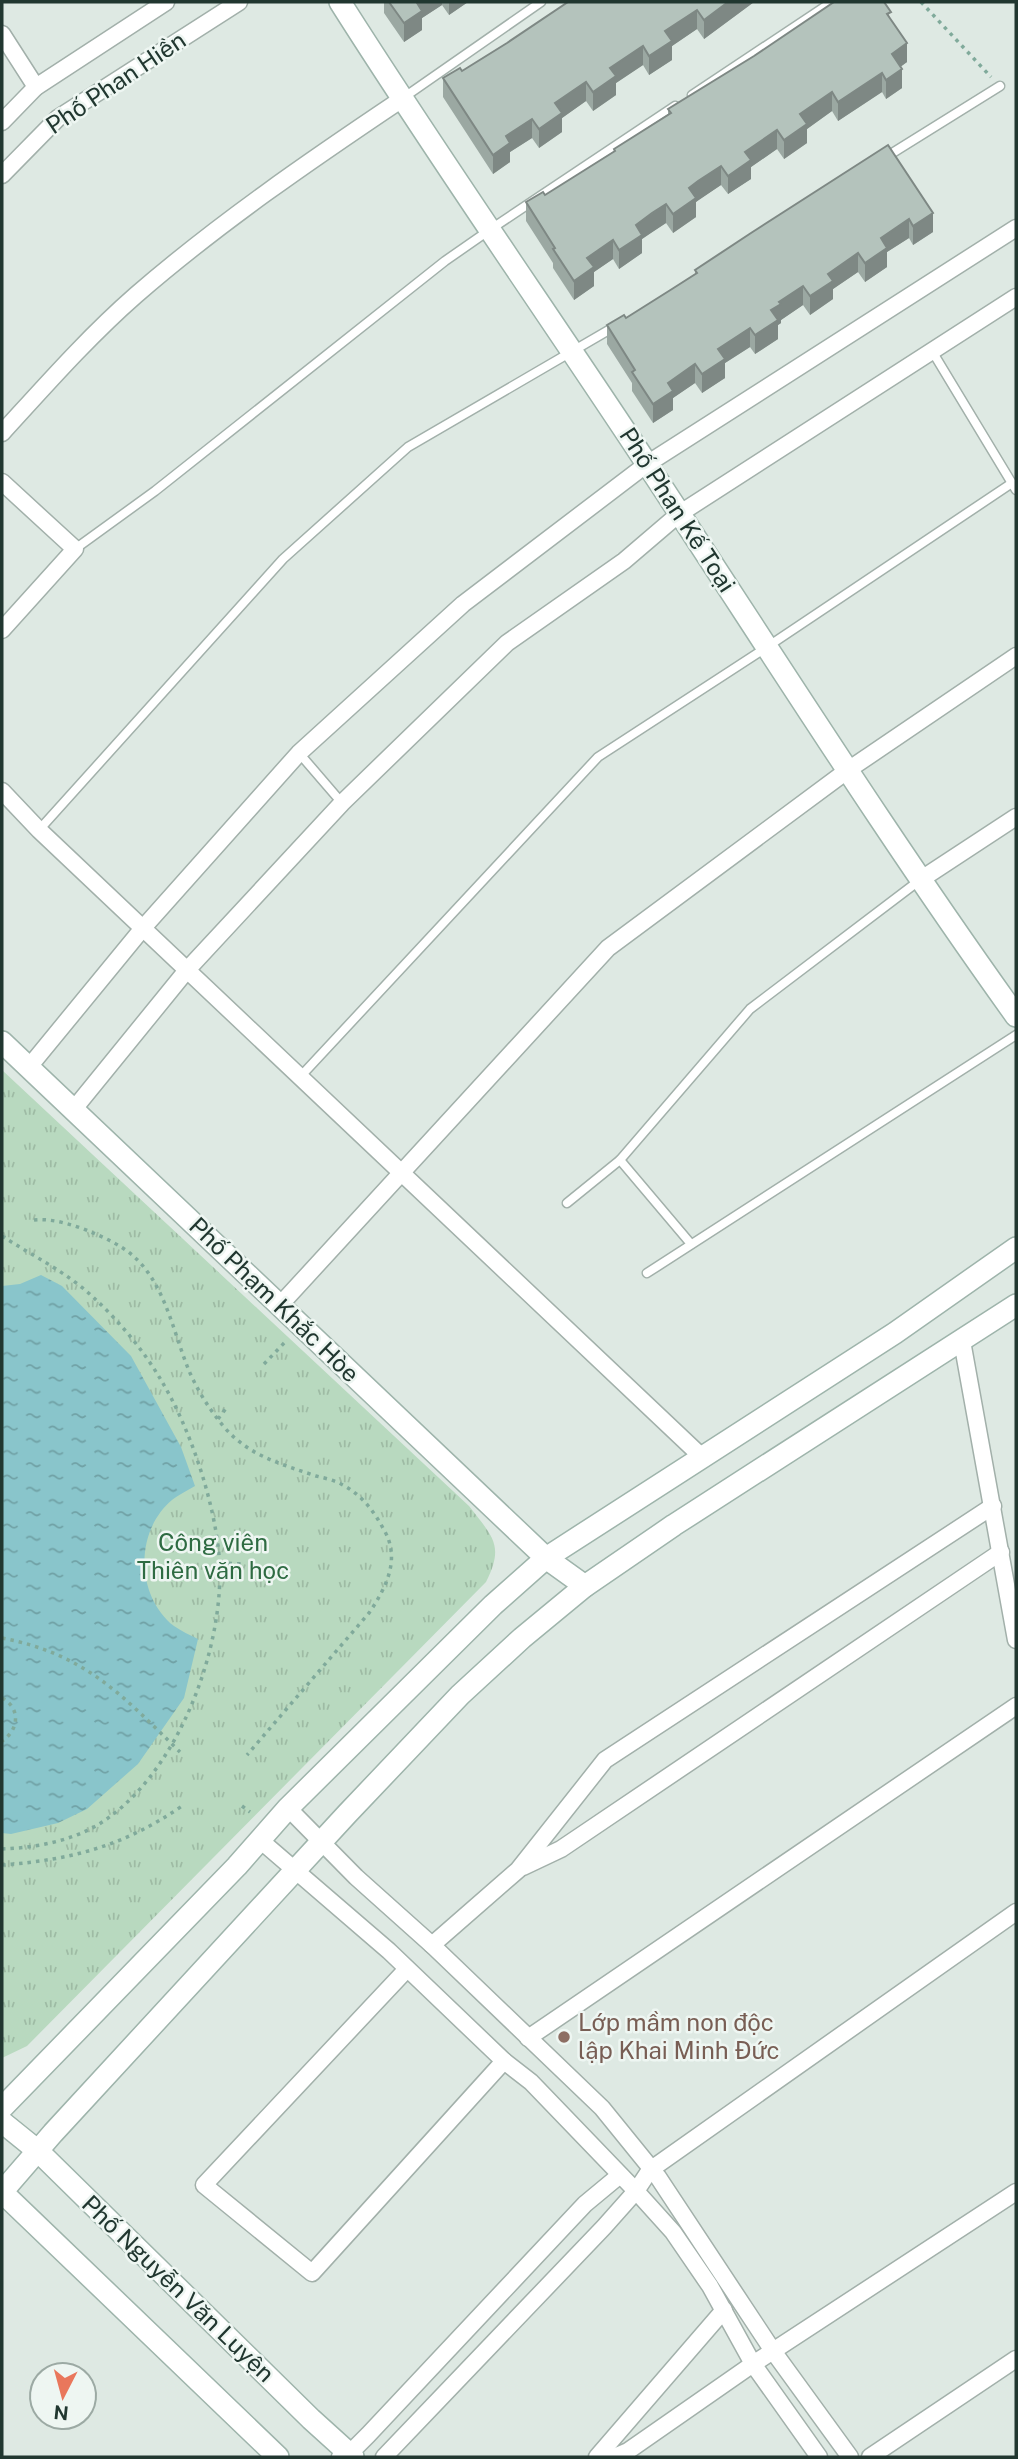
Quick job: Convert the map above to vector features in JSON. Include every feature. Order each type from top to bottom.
[{"type":"main road","name":"Phố Phan Kế Toại","points":[[340,2],[920,880],[1016,1016]]},
{"type":"main road","name":"Phố Phạm Khắc Hòe","points":[[2,1042],[545,1558],[585,1586]]},
{"type":"main road","points":[[2,2108],[288,1808],[493,1605],[545,1558],[895,1333],[1016,1248]]},
{"type":"main road","points":[[278,2457],[2,2192],[460,1695],[522,1638],[585,1586],[689,1515],[1016,1306]]},
{"type":"main road","name":"Phố Nguyễn Văn Luyện","points":[[2,2122],[38,2151],[348,2456]]},
{"type":"street","name":"Phố Phan Hiền","points":[[2,122],[36,88],[166,2]]},
{"type":"street","name":"Phố Phan Hiền","points":[[2,174],[58,118],[239,2]]},
{"type":"street","points":[[2,34],[36,88]]},
{"type":"street","points":[[2,433],[74,355],[135,296],[218,229],[402,99]]},
{"type":"street","points":[[29,1067],[143,928],[299,753],[463,604],[647,464],[1016,228]]},
{"type":"street","points":[[74,1109],[187,970],[342,803],[507,643],[624,561],[679,514],[1016,298]]},
{"type":"street","points":[[2,482],[75,549],[2,630]]},
{"type":"street","points":[[280,1305],[608,948],[848,770],[1016,656]]},
{"type":"street","points":[[2,791],[39,830],[702,1457]]},
{"type":"street","points":[[920,880],[1016,817]]},
{"type":"street","points":[[962,1340],[1016,1640]]},
{"type":"street","points":[[432,1945],[518,1870],[604,1760],[993,1506]]},
{"type":"street","points":[[518,1870],[561,1849],[1001,1552]]},
{"type":"street","points":[[528,2038],[1016,1706]]},
{"type":"street","points":[[288,1808],[602,2108],[645,2171],[658,2177],[773,2351],[850,2457]]},
{"type":"street","points":[[260,1840],[407,1969],[504,2061],[531,2082],[625,2174],[636,2191],[673,2232],[724,2310],[753,2364],[819,2457]]},
{"type":"street","points":[[384,2457],[636,2191],[645,2171],[1016,1912]]},
{"type":"street","points":[[407,1969],[204,2185],[312,2273],[504,2061]]},
{"type":"street","points":[[348,2456],[585,2204],[625,2174]]},
{"type":"street","points":[[614,2457],[628,2451],[753,2364],[1016,2192]]},
{"type":"street","points":[[597,2457],[724,2310]]},
{"type":"street","points":[[870,2457],[1016,2359]]},
{"type":"lane","points":[[402,99],[541,2]]},
{"type":"lane","points":[[75,549],[155,491],[445,261],[832,2]]},
{"type":"lane","points":[[881,160],[1000,86]]},
{"type":"lane","points":[[39,830],[283,559],[408,446],[573,353],[620,323]]},
{"type":"lane","points":[[300,1077],[598,757],[1014,486],[932,351]]},
{"type":"lane","points":[[299,753],[342,803]]},
{"type":"lane","points":[[567,1203],[620,1160],[750,1009],[920,880]]},
{"type":"lane","points":[[647,1273],[1016,1035]]},
{"type":"lane","points":[[620,1160],[691,1244]]},
{"type":"path","points":[[921,2],[1000,86]]},
{"type":"path","points":[[34,1220],[44,1219],[83,1228],[117,1243],[144,1267],[164,1303],[190,1373],[204,1402],[218,1419],[250,1451],[276,1464],[342,1484],[370,1506],[386,1534],[392,1563],[386,1589],[369,1613],[247,1755]]},
{"type":"path","points":[[2,1236],[70,1279],[94,1298],[116,1321],[161,1380],[189,1438],[211,1502],[219,1563],[217,1608],[211,1644],[197,1693],[172,1744],[138,1790],[96,1826],[77,1835],[21,1849],[2,1849]]},
{"type":"path","points":[[264,1364],[301,1325]]},
{"type":"path","points":[[218,1419],[227,1407]]},
{"type":"path","points":[[219,1563],[245,1564]]},
{"type":"path","points":[[2,1639],[26,1643],[59,1654],[85,1668],[139,1710],[180,1752]]},
{"type":"path","points":[[2,1698],[12,1707],[16,1722],[2,1741]]},
{"type":"path","points":[[2,1865],[41,1862],[83,1853],[127,1839],[153,1826],[182,1806]]},
{"type":"path","points":[[242,1807],[250,1812]]},
{"type":"green space","name":"Công viên Thiên văn học","points":[[2,1070],[469,1506],[493,1541],[495,1559],[486,1582],[27,2046],[2,2058]]},
{"type":"water","points":[[41,1275],[62,1286],[131,1356],[181,1447],[195,1486],[172,1500],[160,1513],[151,1529],[144,1564],[152,1598],[161,1613],[174,1626],[198,1639],[184,1698],[138,1764],[87,1809],[58,1823],[11,1834],[2,1833],[2,1286],[20,1284]]},
{"type":"building","points":[[389,2],[419,2],[417,3],[422,11],[404,23]]},
{"type":"building","points":[[568,2],[728,2],[704,20],[697,10],[665,31],[672,41],[649,56],[643,46],[610,68],[616,76],[593,92],[586,82],[555,103],[562,113],[539,129],[532,119],[506,136],[510,143],[493,155],[443,78],[460,68],[462,71]]},
{"type":"building","points":[[834,2],[884,2],[891,12],[887,14],[907,43],[892,54],[902,69],[886,80],[882,73],[838,102],[832,92],[800,114],[807,124],[784,140],[777,130],[745,152],[751,160],[728,176],[721,166],[698,181],[689,188],[696,198],[673,214],[666,204],[652,213],[636,225],[642,235],[619,250],[613,240],[587,258],[594,267],[574,281],[526,202],[543,192],[545,195],[615,151],[614,149],[671,113],[668,109]]},
{"type":"building","points":[[888,145],[933,213],[913,226],[909,219],[881,238],[887,248],[865,263],[858,253],[828,274],[833,281],[810,296],[803,286],[779,302],[781,304],[771,310],[778,320],[755,335],[750,328],[718,349],[725,359],[702,374],[695,364],[668,383],[673,391],[653,404],[607,325],[624,315],[626,318],[697,273],[695,270]]},
{"type":"place","name":"Lớp mầm non độc lập Khai Minh Đức","points":[[564,2037]]}]
